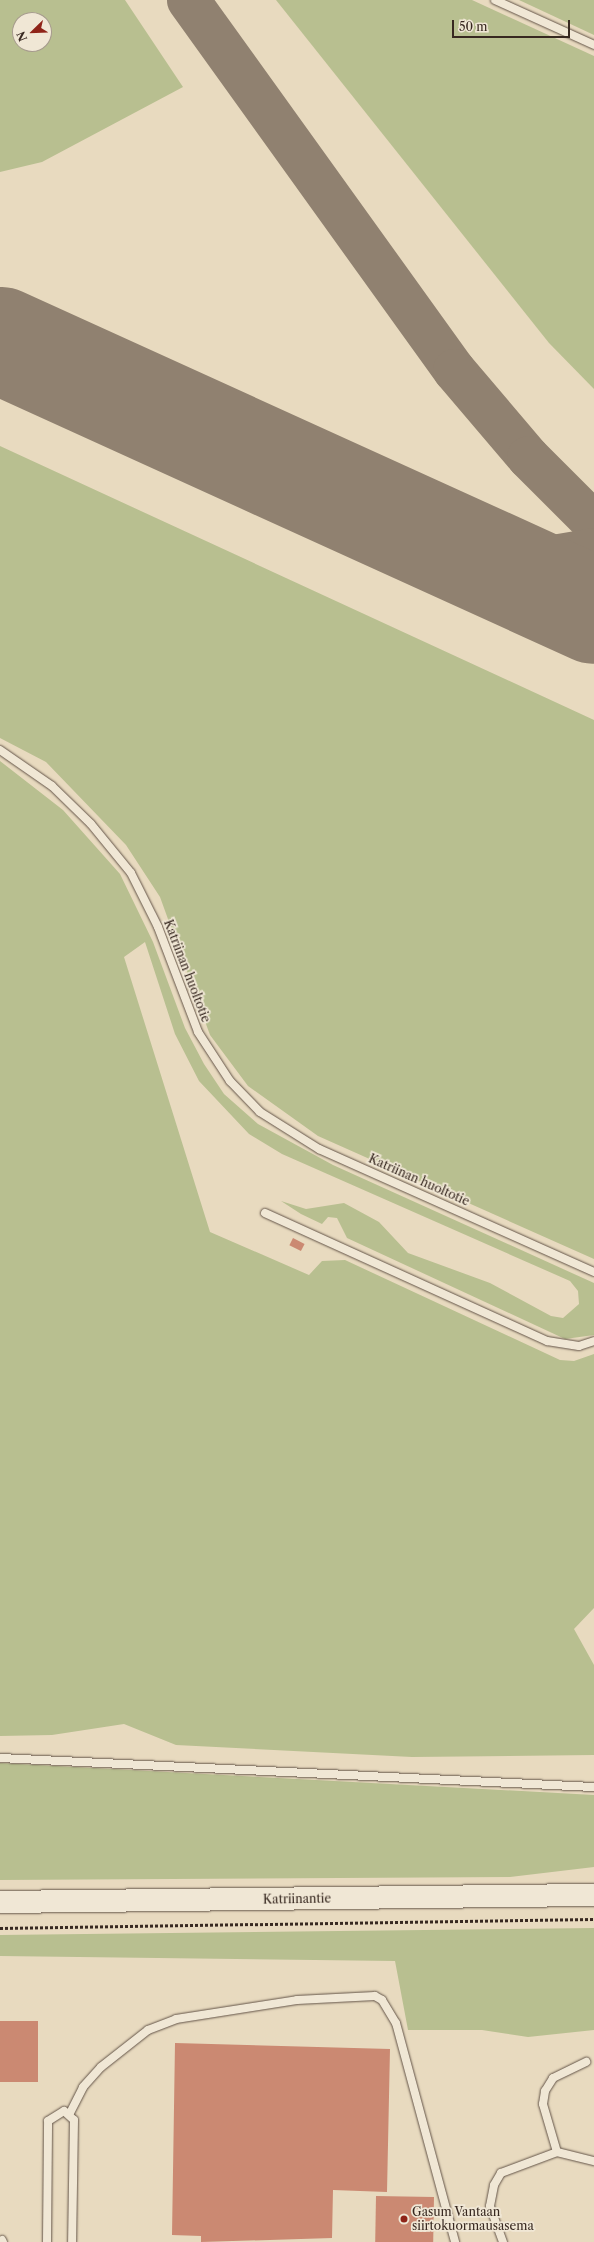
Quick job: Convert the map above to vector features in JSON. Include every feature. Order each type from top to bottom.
[{"type":"main road","name":"Katriinantie","points":[[0,1902],[594,1895]]},
{"type":"lane","points":[[495,0],[594,45]]},
{"type":"lane","name":"Katriinan huoltotie","points":[[0,750],[52,786],[91,824],[131,873],[158,927],[198,1032],[230,1082],[260,1112],[319,1149],[594,1272]]},
{"type":"lane","points":[[265,1213],[547,1341],[579,1346],[594,1341]]},
{"type":"lane","points":[[0,1758],[594,1787]]},
{"type":"lane","points":[[70,2113],[83,2087],[100,2067],[148,2030],[176,2019],[297,2000],[365,1995],[382,2000],[391,2013],[455,2242]]},
{"type":"lane","points":[[557,2152],[543,2104],[545,2091],[553,2078],[586,2062]]},
{"type":"lane","points":[[48,2242],[48,2121],[58,2113],[70,2113]]},
{"type":"lane","points":[[70,2113],[74,2120],[72,2242]]},
{"type":"lane","points":[[503,2242],[490,2206],[494,2185],[501,2173],[557,2152],[594,2161]]},
{"type":"path","points":[[0,1928],[594,1919]]},
{"type":"green space","points":[[0,0],[125,0],[183,87],[42,162],[0,172]]},
{"type":"green space","points":[[276,0],[472,0],[594,56],[594,389],[549,343]]},
{"type":"green space","points":[[519,0],[594,0],[594,35]]},
{"type":"green space","points":[[0,446],[594,720],[594,1259],[318,1136],[248,1086],[210,1035],[160,897],[126,845],[46,762],[0,738]]},
{"type":"green space","points":[[0,761],[63,810],[120,874],[153,942],[185,1028],[204,1064],[224,1094],[258,1124],[333,1165],[594,1283],[594,1335],[565,1339],[347,1238],[337,1218],[328,1217],[322,1224],[301,1214],[281,1201],[306,1209],[344,1203],[379,1222],[408,1253],[490,1283],[551,1316],[563,1318],[579,1304],[578,1291],[570,1281],[282,1154],[249,1134],[199,1081],[175,1034],[145,942],[124,957],[210,1232],[309,1275],[322,1261],[345,1260],[560,1360],[574,1361],[594,1354],[594,1608],[574,1629],[594,1665],[594,1755],[412,1757],[176,1745],[124,1724],[52,1735],[0,1736]]},
{"type":"green space","points":[[0,1763],[594,1795],[594,1867],[510,1877],[0,1880]]},
{"type":"green space","points":[[594,1928],[594,2030],[528,2037],[482,2030],[408,2030],[395,1961],[0,1956],[0,1935]]},
{"type":"building","points":[[293,1238],[305,1244],[301,1251],[289,1245]]},
{"type":"building","points":[[0,2021],[38,2021],[38,2082],[0,2082]]},
{"type":"building","points":[[175,2043],[390,2049],[387,2192],[333,2190],[332,2238],[201,2242],[201,2236],[172,2235]]},
{"type":"building","name":"Gasum Vantaan siirtokuormausasema","points":[[376,2196],[434,2197],[433,2242],[375,2242]]},
{"type":"taxiway","points":[[188,0],[454,370],[528,457],[594,523]]},
{"type":"taxiway","points":[[400,522],[474,551],[515,557],[553,556],[594,549]]},
{"type":"runway","points":[[0,340],[594,610]]},
{"type":"place","name":"Gasum Vantaan siirtokuormausasema","points":[[404,2219]]}]
